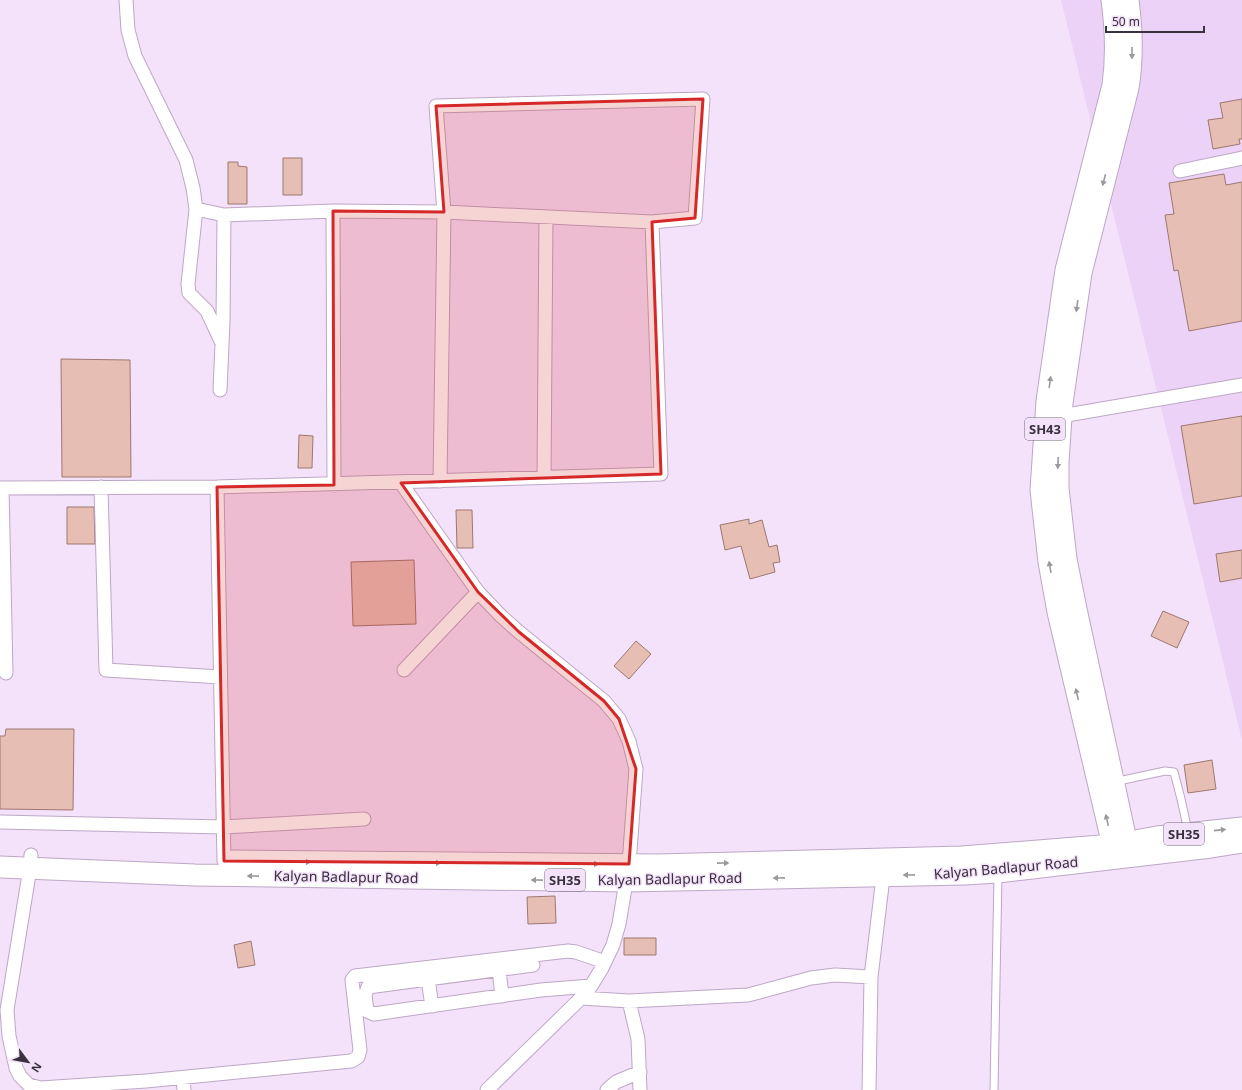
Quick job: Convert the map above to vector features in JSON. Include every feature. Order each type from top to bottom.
[{"type":"main road","name":"SH43","points":[[1112,0],[1116,40],[1116,64],[1113,85],[1066,270],[1054,415],[1058,462],[1058,488],[1066,559],[1113,782],[1121,850]]},
{"type":"main road","name":"SH43","points":[[1121,850],[1058,612],[1049,562],[1041,490],[1082,273],[1128,88],[1132,65],[1132,40],[1128,0]]},
{"type":"main road","name":"Kalyan Badlapur Road","points":[[1121,850],[1157,836],[1242,828]]},
{"type":"main road","name":"Kalyan Badlapur Road","points":[[0,854],[31,861],[196,868],[628,872],[657,865],[885,867],[962,857],[998,863],[1121,850],[1211,847],[1242,842]]},
{"type":"main road","name":"Kalyan Badlapur Road","points":[[0,867],[31,861]]},
{"type":"main road","name":"Kalyan Badlapur Road","points":[[196,868],[224,861],[628,872]]},
{"type":"street","points":[[126,0],[128,30],[135,56],[186,160],[193,188],[196,209],[188,284],[189,292],[207,311],[222,343]]},
{"type":"street","points":[[196,209],[224,215],[333,211],[444,212],[652,222],[695,218],[703,99],[436,106],[444,212],[440,480]]},
{"type":"street","points":[[1180,171],[1242,158]]},
{"type":"street","points":[[333,211],[334,485]]},
{"type":"street","points":[[220,390],[224,215]]},
{"type":"street","points":[[544,477],[546,217]]},
{"type":"street","points":[[6,673],[1,488],[217,488],[660,474],[652,222]]},
{"type":"street","points":[[1054,415],[1242,385]]},
{"type":"street","points":[[401,483],[478,592],[519,632],[604,702],[619,719],[629,741],[636,769],[628,872],[614,945],[591,986],[581,998],[487,1090]]},
{"type":"street","points":[[101,488],[106,670],[220,677]]},
{"type":"street","points":[[217,488],[224,861]]},
{"type":"street","points":[[404,670],[478,592]]},
{"type":"street","points":[[0,822],[223,827],[364,819]]},
{"type":"street","points":[[31,861],[7,1010],[9,1036],[16,1068],[20,1076],[29,1085],[41,1089],[183,1084],[355,1060],[358,1057],[360,1050],[352,980],[355,976],[568,952],[576,952],[605,962]]},
{"type":"street","points":[[869,1090],[871,977],[885,867]]},
{"type":"street","points":[[533,965],[368,987],[365,995],[367,1011],[374,1014],[540,990],[591,986]]},
{"type":"street","points":[[499,970],[502,996]]},
{"type":"street","points":[[581,998],[629,1001],[748,995],[811,978],[835,975],[871,977]]},
{"type":"street","points":[[428,979],[432,1006]]},
{"type":"street","points":[[629,1001],[638,1039],[640,1090]]},
{"type":"street","points":[[607,1090],[616,1082],[640,1072]]},
{"type":"lane","points":[[1113,782],[1165,770],[1174,772],[1182,799],[1188,833]]},
{"type":"lane","points":[[994,1090],[998,863]]},
{"type":"highlighted area","points":[[703,99],[695,218],[652,222],[661,474],[401,483],[478,592],[519,632],[604,701],[619,719],[636,769],[629,864],[224,861],[217,487],[334,485],[333,211],[444,212],[436,106]]},
{"type":"shaded area","points":[[1061,0],[1242,0],[1242,740],[1175,465]]},
{"type":"building","points":[[1242,99],[1242,139],[1239,139],[1240,144],[1213,149],[1208,120],[1223,118],[1220,103]]},
{"type":"building","points":[[283,158],[302,158],[302,195],[283,195]]},
{"type":"building","points":[[228,162],[238,162],[238,166],[247,167],[247,204],[228,204]]},
{"type":"building","points":[[1224,174],[1226,185],[1242,182],[1242,321],[1189,331],[1178,270],[1174,271],[1165,215],[1174,214],[1169,183]]},
{"type":"building","points":[[61,359],[130,360],[131,477],[62,477]]},
{"type":"building","points":[[1242,416],[1242,496],[1194,504],[1181,426]]},
{"type":"building","points":[[299,435],[313,436],[312,468],[298,468]]},
{"type":"building","points":[[67,507],[94,507],[95,544],[67,544]]},
{"type":"building","points":[[456,510],[472,510],[473,548],[457,548]]},
{"type":"building","points":[[749,519],[749,524],[762,520],[769,547],[777,545],[780,562],[773,563],[775,572],[750,579],[741,546],[725,550],[720,525]]},
{"type":"building","points":[[1242,550],[1242,578],[1220,582],[1216,554]]},
{"type":"building","points":[[414,560],[416,624],[353,626],[351,562]]},
{"type":"building","points":[[1163,611],[1189,622],[1177,648],[1151,636]]},
{"type":"building","points":[[636,641],[651,654],[629,679],[614,666]]},
{"type":"building","points":[[6,729],[74,729],[73,810],[0,809],[0,736],[5,736]]},
{"type":"building","points":[[1212,760],[1216,789],[1188,793],[1184,765]]},
{"type":"building","points":[[555,896],[556,923],[528,924],[527,897]]},
{"type":"building","points":[[624,938],[656,938],[656,955],[624,955]]},
{"type":"building","points":[[251,941],[255,965],[238,968],[234,945]]}]
